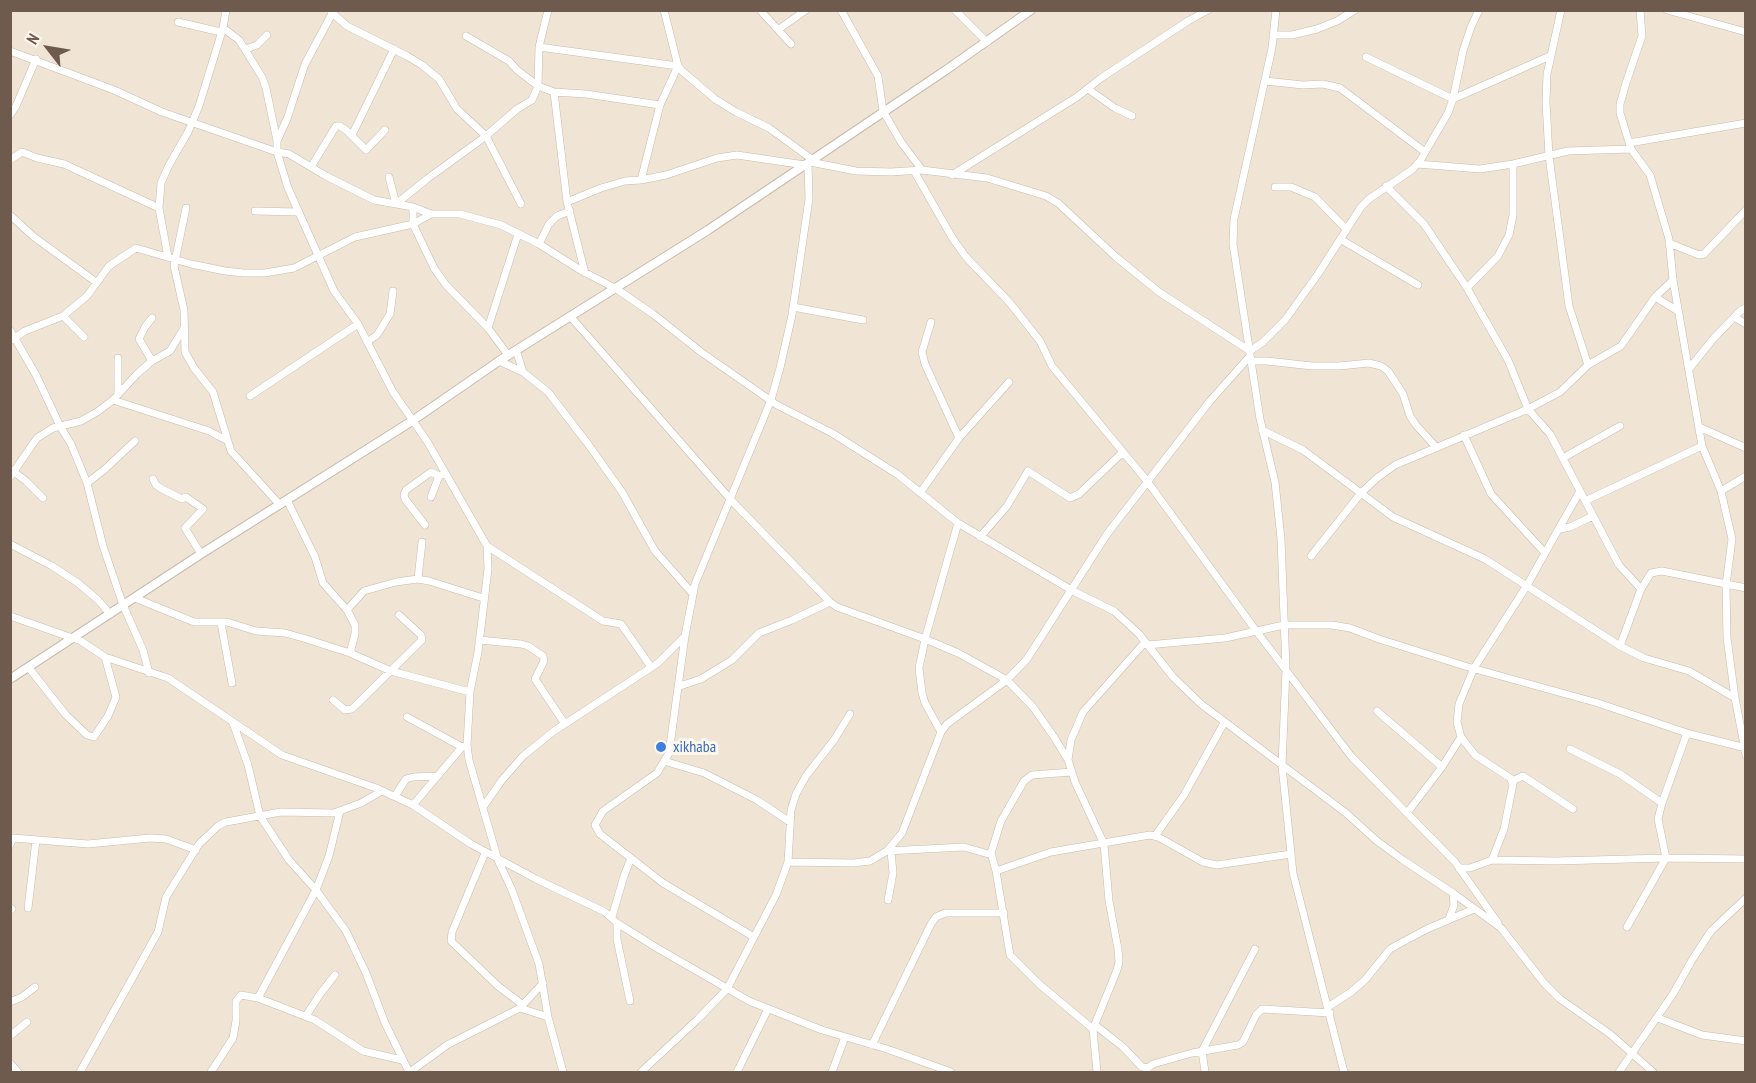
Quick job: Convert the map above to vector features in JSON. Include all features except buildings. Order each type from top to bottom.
[{"type":"street","points":[[226,10],[222,30],[192,123],[161,183],[159,208],[184,310],[185,352],[194,368],[213,392],[226,440],[236,457],[283,502],[315,557],[323,583],[347,610],[355,625],[350,653]]},
{"type":"street","points":[[396,204],[486,136],[517,109],[532,100],[538,87],[538,47],[548,10]]},
{"type":"street","points":[[641,180],[660,105],[678,66],[664,10]]},
{"type":"street","points":[[760,10],[790,44]]},
{"type":"street","points":[[779,29],[806,10]]},
{"type":"street","points":[[841,10],[878,76],[883,111],[918,170],[953,239],[966,257],[1010,303],[1040,341],[1052,366],[1147,481],[1257,632],[1352,756],[1459,868],[1501,928],[1544,983],[1560,999],[1610,1034],[1653,1072]]},
{"type":"street","points":[[955,10],[987,42]]},
{"type":"street","points":[[10,680],[201,554],[412,421],[499,361],[809,163],[1031,10]]},
{"type":"street","points":[[952,175],[1208,10]]},
{"type":"street","points":[[1276,10],[1265,81],[1232,233],[1262,430],[1275,482],[1281,538],[1286,669],[1282,766],[1293,873],[1344,1072]]},
{"type":"street","points":[[1273,35],[1292,35],[1317,29],[1355,10]]},
{"type":"street","points":[[888,900],[893,873],[889,851],[909,818],[941,732],[957,716],[1007,680],[1027,659],[1102,541],[1231,375],[1285,320],[1369,199],[1417,164],[1454,99],[1463,51],[1479,10]]},
{"type":"street","points":[[1561,10],[1547,74],[1549,156],[1569,306],[1587,365]]},
{"type":"street","points":[[1068,760],[1071,740],[1083,712],[1146,643],[1225,638],[1284,625],[1332,625],[1350,628],[1379,639],[1598,703],[1745,750],[1727,638],[1726,585],[1732,538],[1721,491],[1702,447],[1673,280],[1670,243],[1650,175],[1630,146],[1622,123],[1620,104],[1642,36],[1640,10]]},
{"type":"street","points":[[1667,10],[1681,12],[1746,32]]},
{"type":"street","points":[[276,141],[287,119],[305,64],[332,12],[347,27],[394,49],[440,79],[457,109],[486,136],[521,204]]},
{"type":"street","points":[[178,22],[222,30],[234,35],[246,49],[266,88],[277,152],[298,212],[334,291],[358,324],[393,392],[427,441],[443,475],[488,546],[608,623],[621,624],[651,667]]},
{"type":"street","points":[[246,49],[257,45],[267,35]]},
{"type":"street","points":[[466,36],[509,61],[538,87],[554,92],[586,94],[660,105]]},
{"type":"street","points":[[538,47],[678,66],[715,99],[769,128],[809,163],[809,198],[793,307],[780,368],[771,400],[709,548],[693,594],[670,747],[657,773],[603,811],[596,820],[596,828],[600,834],[663,883],[754,937]]},
{"type":"street","points":[[352,135],[394,49]]},
{"type":"street","points":[[10,51],[114,90],[162,112],[277,152],[289,154],[374,200],[413,207],[431,214],[460,214],[501,225],[615,288],[653,314],[701,352],[771,400],[863,451],[897,474],[958,523],[1072,591],[1114,611],[1139,634],[1173,677],[1224,723],[1346,813],[1402,861],[1453,893],[1501,928]]},
{"type":"street","points":[[1366,57],[1454,99],[1550,56]]},
{"type":"street","points":[[10,115],[36,59]]},
{"type":"street","points":[[1265,81],[1303,85],[1323,84],[1340,88],[1425,152]]},
{"type":"street","points":[[1088,89],[1115,108],[1132,116]]},
{"type":"street","points":[[554,92],[567,202],[585,273]]},
{"type":"street","points":[[1417,164],[1480,169],[1584,149],[1630,146],[1746,123]]},
{"type":"street","points":[[311,167],[336,126],[340,126],[352,135],[366,150],[385,130]]},
{"type":"street","points":[[11,159],[22,152],[64,164],[159,208]]},
{"type":"street","points":[[567,202],[601,188],[666,175],[717,158],[737,155],[856,171],[918,170],[994,180],[1053,200],[1159,292],[1250,356],[1267,361],[1312,366],[1369,363],[1381,366],[1388,371],[1403,394],[1410,416],[1416,425],[1435,446]]},
{"type":"street","points":[[1467,288],[1498,256],[1509,235],[1513,215],[1513,164]]},
{"type":"street","points":[[389,177],[396,204]]},
{"type":"street","points":[[1386,186],[1424,224],[1467,288],[1508,360],[1528,409],[1550,434],[1619,565],[1641,589]]},
{"type":"street","points":[[1275,187],[1291,187],[1315,197],[1346,229]]},
{"type":"street","points":[[413,207],[413,224],[439,276],[512,353],[523,372]]},
{"type":"street","points":[[171,258],[186,208]]},
{"type":"street","points":[[1670,243],[1699,255],[1704,254],[1746,210]]},
{"type":"street","points":[[255,211],[298,212]]},
{"type":"street","points":[[539,244],[549,224],[557,216],[570,211]]},
{"type":"street","points":[[13,340],[25,331],[63,316],[87,296],[116,260],[136,248],[225,271],[265,273],[294,268],[355,237],[413,224],[431,214]]},
{"type":"street","points":[[10,216],[34,237],[96,282]]},
{"type":"street","points":[[488,328],[518,234]]},
{"type":"street","points":[[1340,239],[1418,285]]},
{"type":"street","points":[[1311,556],[1361,493],[1395,465],[1435,446],[1528,409],[1560,392],[1587,365],[1621,346],[1655,297],[1673,280]]},
{"type":"street","points":[[368,342],[377,335],[390,314],[393,291]]},
{"type":"street","points":[[1655,297],[1678,311]]},
{"type":"street","points":[[793,307],[863,320]]},
{"type":"street","points":[[1689,369],[1713,339],[1746,308]]},
{"type":"street","points":[[63,316],[84,337]]},
{"type":"street","points":[[570,316],[731,500],[830,602],[837,607],[958,653],[1007,680],[1033,707],[1068,760],[1104,844],[1109,900],[1119,962],[1094,1027],[1096,1072]]},
{"type":"street","points":[[1734,317],[1746,324]]},
{"type":"street","points":[[152,318],[139,339],[152,361]]},
{"type":"street","points":[[931,322],[922,352],[959,438]]},
{"type":"street","points":[[250,396],[358,324]]},
{"type":"street","points":[[43,498],[12,473],[37,438],[60,426],[81,421],[116,397],[152,361],[170,351],[184,328]]},
{"type":"street","points":[[10,330],[13,340],[53,406],[87,483],[100,535],[123,605],[143,650],[149,673]]},
{"type":"street","points":[[116,397],[118,358]]},
{"type":"street","points":[[499,361],[523,372],[548,392],[622,492],[655,551],[693,594]]},
{"type":"street","points":[[920,493],[959,438],[1009,382]]},
{"type":"street","points":[[116,397],[209,430],[226,440]]},
{"type":"street","points":[[1563,458],[1620,426]]},
{"type":"street","points":[[1700,427],[1746,448]]},
{"type":"street","points":[[1262,430],[1303,450],[1394,517],[1471,552],[1620,646],[1644,658],[1689,671],[1735,698]]},
{"type":"street","points":[[1464,435],[1491,494],[1545,553]]},
{"type":"street","points":[[87,483],[104,471],[135,441]]},
{"type":"street","points":[[1585,501],[1702,447]]},
{"type":"street","points":[[980,537],[1007,506],[1028,471],[1070,498],[1079,494],[1123,452]]},
{"type":"street","points":[[425,525],[405,499],[404,494],[406,490],[431,472],[443,475]]},
{"type":"street","points":[[431,497],[443,475]]},
{"type":"street","points":[[1721,491],[1746,476]]},
{"type":"street","points":[[153,479],[162,489],[182,499],[186,496],[202,508],[202,512],[185,528],[201,554]]},
{"type":"street","points":[[1512,780],[1474,755],[1461,737],[1457,722],[1459,705],[1474,668],[1526,587],[1580,490]]},
{"type":"street","points":[[1560,529],[1570,527],[1593,516]]},
{"type":"street","points":[[941,732],[925,703],[919,668],[958,523]]},
{"type":"street","points":[[418,579],[422,542]]},
{"type":"street","points":[[10,544],[78,583],[110,614]]},
{"type":"street","points":[[488,546],[488,569],[464,746],[498,860],[512,890],[539,964],[548,1017],[563,1072]]},
{"type":"street","points":[[1620,646],[1641,589],[1651,573],[1662,572],[1746,588]]},
{"type":"street","points":[[347,610],[364,591],[396,582],[418,579],[483,598]]},
{"type":"street","points":[[135,598],[194,622],[233,623],[256,631],[285,633],[350,653],[391,671],[470,692]]},
{"type":"street","points":[[680,686],[701,679],[732,660],[759,633],[830,602]]},
{"type":"street","points":[[333,700],[348,711],[423,638],[399,615]]},
{"type":"street","points":[[10,616],[86,644],[105,657],[176,682],[282,755],[382,791],[413,805],[440,825],[498,860],[590,904],[657,948],[727,989],[768,1009],[951,1072]]},
{"type":"street","points":[[221,622],[232,683]]},
{"type":"street","points":[[483,807],[523,756],[651,667],[686,636]]},
{"type":"street","points":[[479,640],[521,644],[543,656],[544,661],[535,679],[566,724]]},
{"type":"street","points":[[672,650],[684,652]]},
{"type":"street","points":[[29,668],[66,715],[87,735],[94,737],[102,729],[116,697],[105,657]]},
{"type":"street","points":[[1377,711],[1442,767]]},
{"type":"street","points":[[640,1072],[727,989],[776,895],[788,862],[790,810],[796,794],[850,714]]},
{"type":"street","points":[[406,717],[464,746]]},
{"type":"street","points":[[233,723],[248,765],[260,816],[289,860],[316,890],[346,931],[402,1060],[410,1072],[447,1045],[522,1006],[543,983]]},
{"type":"street","points":[[1155,836],[1184,795],[1224,723]]},
{"type":"street","points":[[1627,927],[1666,858],[1659,827],[1662,803],[1687,733]]},
{"type":"street","points":[[1407,813],[1442,767],[1461,737]]},
{"type":"street","points":[[413,805],[464,746]]},
{"type":"street","points":[[1570,749],[1620,774],[1662,803]]},
{"type":"street","points":[[664,761],[704,773],[757,800],[790,822]]},
{"type":"street","points":[[1072,772],[1032,775],[1024,781],[1001,821],[991,851],[1004,913],[1009,951],[1014,960],[1039,984],[1118,1043],[1145,1068],[1202,1051],[1238,1045],[1243,1042],[1256,1015],[1262,1009],[1329,1010],[1338,1000],[1365,980],[1390,950],[1449,919],[1474,909]]},
{"type":"street","points":[[395,796],[406,780],[414,777],[437,776]]},
{"type":"street","points":[[1512,780],[1523,776],[1573,809]]},
{"type":"street","points":[[1492,860],[1508,811],[1512,780]]},
{"type":"street","points":[[81,1072],[158,932],[166,897],[199,844],[218,826],[226,822],[281,812],[324,814],[340,811],[361,803],[382,791]]},
{"type":"street","points":[[258,998],[316,890],[329,856],[340,811]]},
{"type":"street","points":[[996,871],[1051,852],[1139,836],[1155,836],[1203,862],[1217,865],[1291,854]]},
{"type":"street","points":[[10,845],[13,838],[88,844],[158,838],[196,850]]},
{"type":"street","points":[[28,908],[36,840]]},
{"type":"street","points":[[788,862],[853,863],[870,861],[889,851],[964,847],[992,855]]},
{"type":"street","points":[[486,853],[452,932],[451,941],[522,1006],[548,1017]]},
{"type":"street","points":[[630,1001],[614,920],[624,876],[631,858]]},
{"type":"street","points":[[1459,868],[1470,868],[1492,860],[1746,859]]},
{"type":"street","points":[[1465,878],[1470,868]]},
{"type":"street","points":[[1449,919],[1454,905],[1453,893]]},
{"type":"street","points":[[1619,1072],[1658,1018],[1711,931],[1746,897]]},
{"type":"street","points":[[872,1045],[936,917],[945,913],[1004,913]]},
{"type":"street","points":[[1205,1072],[1202,1051],[1255,949]]},
{"type":"street","points":[[306,1016],[335,975]]},
{"type":"street","points":[[10,1002],[22,997],[35,987]]},
{"type":"street","points":[[211,1072],[233,1038],[236,1001],[241,995],[258,998],[306,1016],[323,1024],[363,1051],[402,1060]]},
{"type":"street","points":[[1326,998],[1338,1000]]},
{"type":"street","points":[[736,1072],[768,1009]]},
{"type":"street","points":[[1658,1018],[1699,1035],[1746,1041]]},
{"type":"street","points":[[10,1036],[27,1022]]},
{"type":"street","points":[[832,1072],[845,1037]]},
{"type":"shaded area","points":[[11,11],[1745,11],[1745,1072],[11,1072]]},
{"type":"place","name":"xikhaba","points":[[661,747]]}]
